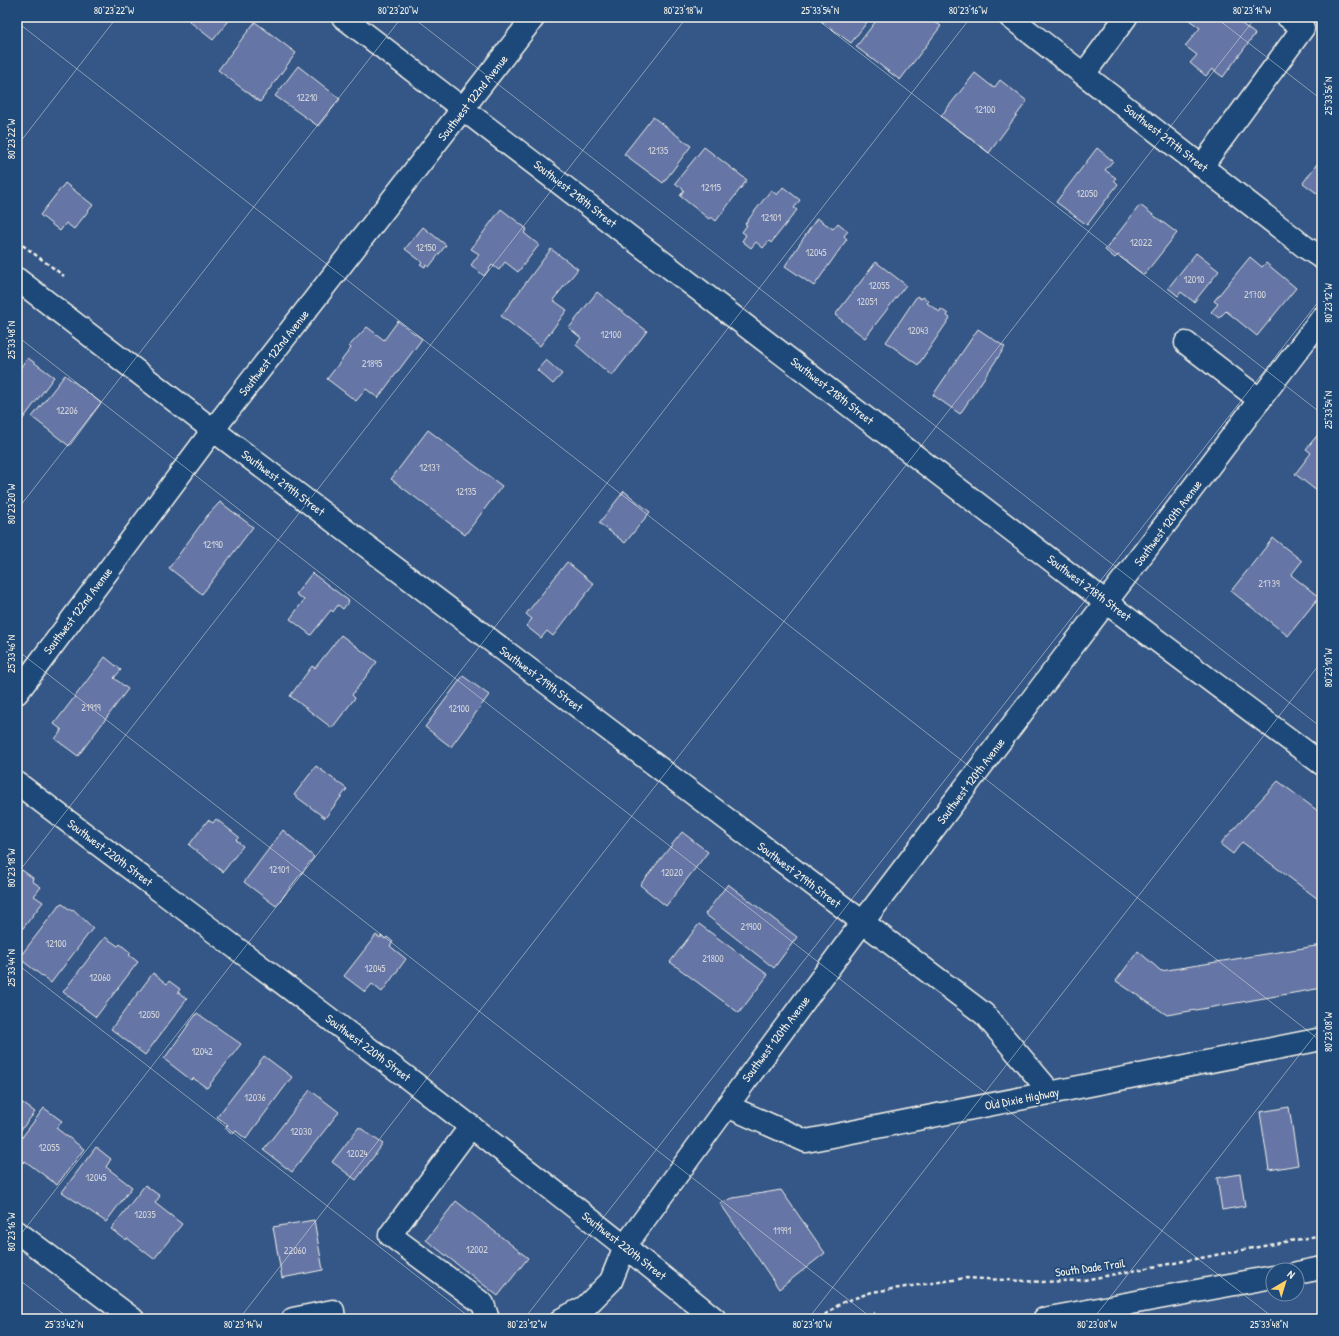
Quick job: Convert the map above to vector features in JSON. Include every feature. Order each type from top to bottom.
[{"type":"street","name":"Southwest 218th Street","points":[[343,17],[1107,603],[1322,764]]},
{"type":"street","name":"Southwest 122nd Avenue","points":[[17,693],[213,430],[534,17]]},
{"type":"street","name":"Southwest 217th Street","points":[[1010,17],[1305,247],[1322,258]]},
{"type":"street","points":[[1084,74],[1126,17]]},
{"type":"street","points":[[1202,166],[1303,28],[1288,17]]},
{"type":"street","name":"Southwest 219th Street","points":[[17,279],[213,430],[984,1014],[1051,1094]]},
{"type":"street","name":"Southwest 120th Avenue","points":[[625,1246],[862,923],[1107,603],[1322,318]]},
{"type":"street","points":[[1186,343],[1260,400]]},
{"type":"street","name":"Southwest 220th Street","points":[[17,783],[471,1126],[625,1246],[715,1319]]},
{"type":"street","name":"Old Dixie Highway","points":[[727,1106],[806,1141],[1051,1094],[1322,1039]]},
{"type":"street","points":[[471,1126],[390,1235],[482,1304],[488,1319]]},
{"type":"street","points":[[17,1232],[133,1319]]},
{"type":"street","points":[[562,1319],[585,1307],[611,1281],[625,1246]]},
{"type":"street","points":[[1305,1271],[1322,1268]]},
{"type":"street","points":[[1044,1319],[1265,1278]]},
{"type":"street","points":[[293,1319],[333,1311],[334,1319]]},
{"type":"path","points":[[17,241],[64,276]]},
{"type":"path","name":"South Dade Trail","points":[[819,1319],[850,1298],[886,1289],[966,1278],[1043,1282],[1084,1280],[1322,1235]]},
{"type":"path","points":[[860,1319],[875,1313]]},
{"type":"building","points":[[192,17],[232,17],[213,40],[189,21]]},
{"type":"building","points":[[816,17],[871,17],[851,43]]},
{"type":"building","points":[[879,17],[928,17],[941,26],[900,80],[856,47]]},
{"type":"building","points":[[1185,17],[1233,17],[1255,34],[1223,77],[1212,69],[1206,76],[1190,63],[1197,55],[1185,46],[1200,28]]},
{"type":"building","points":[[255,22],[296,53],[260,102],[218,70]]},
{"type":"building","points":[[298,66],[340,99],[318,126],[275,96]]},
{"type":"building","points":[[975,73],[994,88],[1000,80],[1027,101],[989,153],[941,116]]},
{"type":"building","points":[[653,117],[691,146],[663,183],[624,154]]},
{"type":"building","points":[[704,147],[747,180],[716,221],[711,217],[709,219],[680,196],[684,190],[675,183]]},
{"type":"building","points":[[1097,148],[1113,161],[1105,170],[1116,178],[1114,180],[1118,184],[1087,225],[1056,202]]},
{"type":"building","points":[[1322,157],[1322,197],[1303,183]]},
{"type":"building","points":[[65,183],[93,205],[74,229],[66,223],[60,231],[40,215]]},
{"type":"building","points":[[783,187],[800,200],[794,208],[797,210],[771,243],[769,241],[763,248],[756,242],[751,248],[742,241],[746,235],[742,232],[747,225],[745,224],[771,190],[777,195]]},
{"type":"building","points":[[1140,205],[1177,233],[1144,275],[1118,255],[1115,258],[1105,250]]},
{"type":"building","points":[[501,209],[527,229],[524,233],[539,245],[518,272],[505,262],[499,270],[492,265],[484,276],[471,265],[479,254],[471,249]]},
{"type":"building","points":[[817,218],[833,229],[838,223],[848,231],[844,236],[847,239],[814,286],[785,266]]},
{"type":"building","points":[[423,227],[446,245],[429,267],[426,265],[425,267],[420,264],[422,262],[405,249]]},
{"type":"building","points":[[551,249],[578,269],[553,300],[567,310],[540,346],[501,316]]},
{"type":"building","points":[[1196,253],[1219,271],[1194,302],[1181,292],[1178,296],[1168,288]]},
{"type":"building","points":[[1250,257],[1262,267],[1266,263],[1296,288],[1257,336],[1226,311],[1219,318],[1211,312],[1218,304],[1214,301]]},
{"type":"building","points":[[876,262],[906,285],[865,338],[835,315]]},
{"type":"building","points":[[597,292],[647,331],[612,376],[576,345],[581,338],[569,328]]},
{"type":"building","points":[[917,296],[921,299],[923,297],[929,301],[927,303],[940,312],[941,309],[948,314],[947,316],[950,318],[918,365],[886,342]]},
{"type":"building","points":[[398,321],[422,339],[378,398],[366,389],[356,401],[327,379],[351,348],[349,346],[367,327],[384,340]]},
{"type":"building","points":[[978,329],[1005,347],[960,414],[933,395]]},
{"type":"building","points":[[28,358],[54,377],[17,427],[17,372]]},
{"type":"building","points":[[546,360],[562,374],[553,384],[537,370]]},
{"type":"building","points":[[65,375],[101,403],[69,446],[32,417]]},
{"type":"building","points":[[428,430],[502,486],[465,535],[391,479]]},
{"type":"building","points":[[1320,432],[1322,433],[1322,495],[1295,474],[1311,453],[1306,449]]},
{"type":"building","points":[[624,491],[650,512],[625,543],[599,523]]},
{"type":"building","points":[[220,502],[253,527],[202,594],[169,568],[207,516]]},
{"type":"building","points":[[1273,538],[1302,561],[1291,575],[1319,597],[1288,636],[1231,591]]},
{"type":"building","points":[[567,562],[594,584],[553,636],[547,631],[541,638],[526,626],[532,619],[526,614]]},
{"type":"building","points":[[312,573],[349,601],[343,609],[338,605],[333,612],[331,610],[311,635],[290,619],[304,600],[296,594]]},
{"type":"building","points":[[341,635],[377,662],[352,695],[355,698],[332,728],[290,696],[312,666],[315,668]]},
{"type":"building","points":[[105,657],[121,670],[114,678],[128,689],[78,756],[55,739],[62,730],[54,724]]},
{"type":"building","points":[[463,676],[489,695],[451,747],[425,727]]},
{"type":"building","points":[[316,766],[347,789],[325,818],[294,795]]},
{"type":"building","points":[[1278,781],[1322,814],[1322,902],[1242,842],[1233,854],[1220,844]]},
{"type":"building","points":[[216,819],[239,837],[236,840],[243,846],[223,872],[189,845],[208,820],[213,823]]},
{"type":"building","points":[[283,830],[314,857],[276,906],[244,882]]},
{"type":"building","points":[[682,832],[708,852],[666,906],[640,885]]},
{"type":"building","points":[[17,870],[20,872],[22,870],[33,878],[32,881],[41,887],[34,896],[43,902],[17,936]]},
{"type":"building","points":[[728,884],[797,937],[774,968],[705,914]]},
{"type":"building","points":[[61,903],[72,911],[73,909],[93,928],[51,983],[19,958]]},
{"type":"building","points":[[699,924],[768,975],[739,1013],[670,962]]},
{"type":"building","points":[[376,935],[385,939],[387,937],[393,942],[390,946],[406,959],[382,992],[372,984],[365,992],[344,976]]},
{"type":"building","points":[[105,937],[118,946],[120,944],[131,953],[129,955],[138,962],[96,1017],[63,992]]},
{"type":"building","points":[[1322,945],[1322,988],[1167,1015],[1116,981],[1138,951],[1161,971]]},
{"type":"building","points":[[153,973],[167,984],[169,981],[180,989],[178,992],[187,999],[145,1055],[111,1029]]},
{"type":"building","points":[[197,1013],[241,1044],[207,1088],[193,1078],[191,1080],[164,1059]]},
{"type":"building","points":[[264,1056],[292,1077],[246,1139],[236,1131],[233,1134],[225,1128],[228,1125],[217,1117]]},
{"type":"building","points":[[310,1090],[339,1112],[292,1172],[263,1150]]},
{"type":"building","points":[[17,1099],[35,1112],[17,1135]]},
{"type":"building","points":[[1289,1107],[1298,1165],[1269,1170],[1260,1112]]},
{"type":"building","points":[[44,1108],[62,1121],[56,1128],[84,1149],[57,1185],[25,1161],[24,1163],[17,1158],[17,1144]]},
{"type":"building","points":[[359,1127],[383,1144],[356,1180],[332,1162]]},
{"type":"building","points":[[96,1147],[111,1159],[106,1167],[132,1187],[106,1222],[62,1192]]},
{"type":"building","points":[[1240,1174],[1245,1206],[1222,1210],[1217,1178]]},
{"type":"building","points":[[145,1185],[160,1196],[155,1203],[182,1224],[154,1259],[127,1238],[126,1240],[111,1229]]},
{"type":"building","points":[[781,1190],[825,1253],[779,1289],[720,1203],[733,1198]]},
{"type":"building","points":[[456,1201],[528,1258],[498,1296],[426,1240]]},
{"type":"building","points":[[314,1220],[323,1270],[282,1278],[273,1227]]},
{"type":"building","points":[[17,1314],[24,1319],[17,1319]]}]
